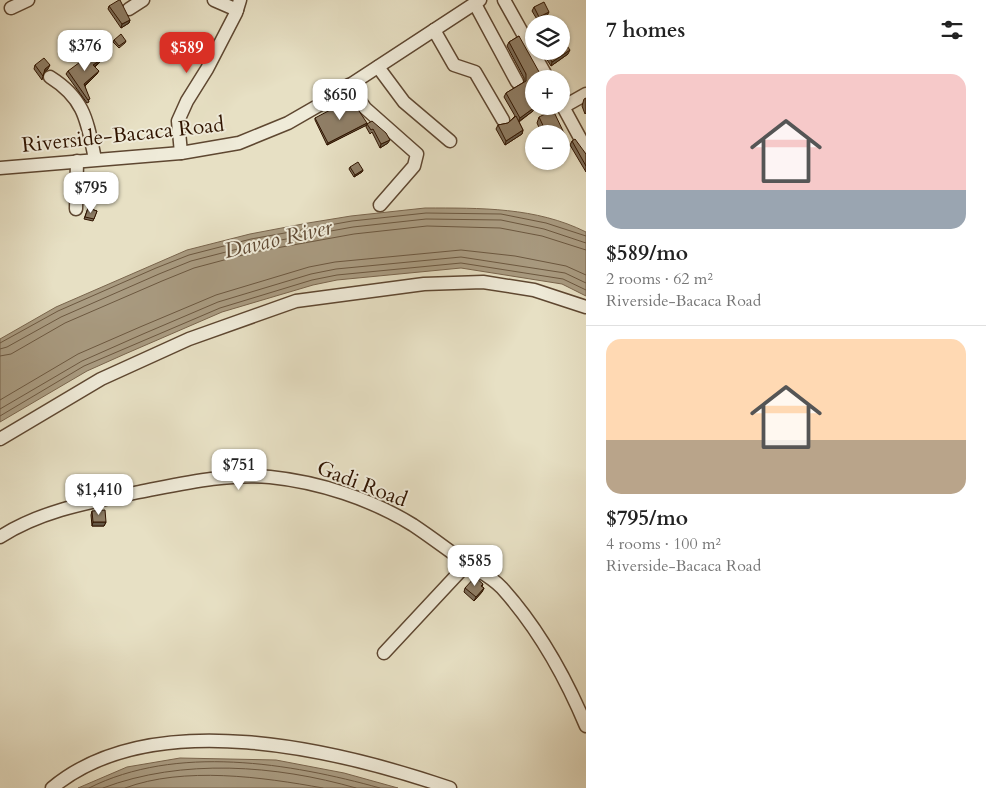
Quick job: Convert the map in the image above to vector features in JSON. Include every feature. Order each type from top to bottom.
[{"type":"street","points":[[11,8],[28,0]]},
{"type":"street","points":[[129,9],[143,0]]},
{"type":"street","points":[[181,153],[178,121],[239,5],[214,0]]},
{"type":"street","points":[[504,0],[543,70]]},
{"type":"street","points":[[477,2],[517,82]]},
{"type":"street","name":"Riverside-Bacaca Road","points":[[0,168],[214,149],[261,135],[288,123],[477,2]]},
{"type":"street","points":[[434,30],[454,65],[475,72],[502,120]]},
{"type":"street","points":[[378,67],[404,102],[450,141]]},
{"type":"street","points":[[50,78],[65,87],[82,106],[94,159]]},
{"type":"street","points":[[349,85],[365,108],[417,154],[414,166],[380,205]]},
{"type":"street","points":[[570,101],[586,94]]},
{"type":"street","points":[[567,115],[586,149]]},
{"type":"street","points":[[76,209],[77,161]]},
{"type":"street","points":[[0,439],[101,379],[189,339],[296,301],[424,284],[483,282],[534,290],[586,307]]},
{"type":"street","name":"Gadi Road","points":[[0,537],[29,521],[82,504],[200,482],[236,477],[270,477],[303,482],[365,502],[411,524],[467,564],[488,575],[501,587],[535,629],[567,683],[586,726]]},
{"type":"street","points":[[384,653],[467,564]]},
{"type":"street","points":[[52,788],[64,778],[96,761],[132,749],[170,742],[241,742],[296,748],[361,762],[450,788]]},
{"type":"water","name":"Davao River","points":[[425,208],[487,209],[528,213],[567,224],[586,232],[586,296],[562,284],[461,268],[337,280],[313,285],[222,312],[125,354],[87,371],[0,422],[0,339],[56,307],[187,250],[250,234],[308,223]]},
{"type":"water","points":[[180,758],[276,760],[344,773],[398,788],[78,788],[127,767]]},
{"type":"building","points":[[119,0],[130,20],[122,24],[109,6]]},
{"type":"building","points":[[544,2],[549,12],[538,15],[534,7]]},
{"type":"building","points":[[121,34],[126,41],[119,46],[114,40]]},
{"type":"building","points":[[519,36],[525,47],[525,60],[532,60],[538,70],[525,70],[525,72],[509,42]]},
{"type":"building","points":[[95,51],[102,59],[93,65],[99,71],[84,84],[90,99],[88,100],[68,71]]},
{"type":"building","points":[[44,58],[50,65],[45,69],[43,76],[35,65]]},
{"type":"building","points":[[525,82],[525,114],[520,118],[506,93]]},
{"type":"building","points":[[351,99],[367,123],[328,143],[315,118]]},
{"type":"building","points":[[543,115],[555,115],[560,125],[543,125],[539,117]]},
{"type":"building","points":[[516,116],[523,130],[506,141],[498,125],[508,123]]},
{"type":"building","points":[[372,121],[386,133],[390,140],[381,144],[373,129],[371,130],[367,124]]},
{"type":"building","points":[[575,139],[586,154],[586,166],[572,141]]},
{"type":"building","points":[[358,162],[363,170],[355,175],[350,167]]},
{"type":"building","points":[[88,208],[97,211],[94,219],[85,217]]},
{"type":"building","points":[[105,510],[106,522],[93,522],[92,511]]},
{"type":"building","points":[[475,577],[483,584],[481,586],[484,588],[476,597],[465,588]]}]
